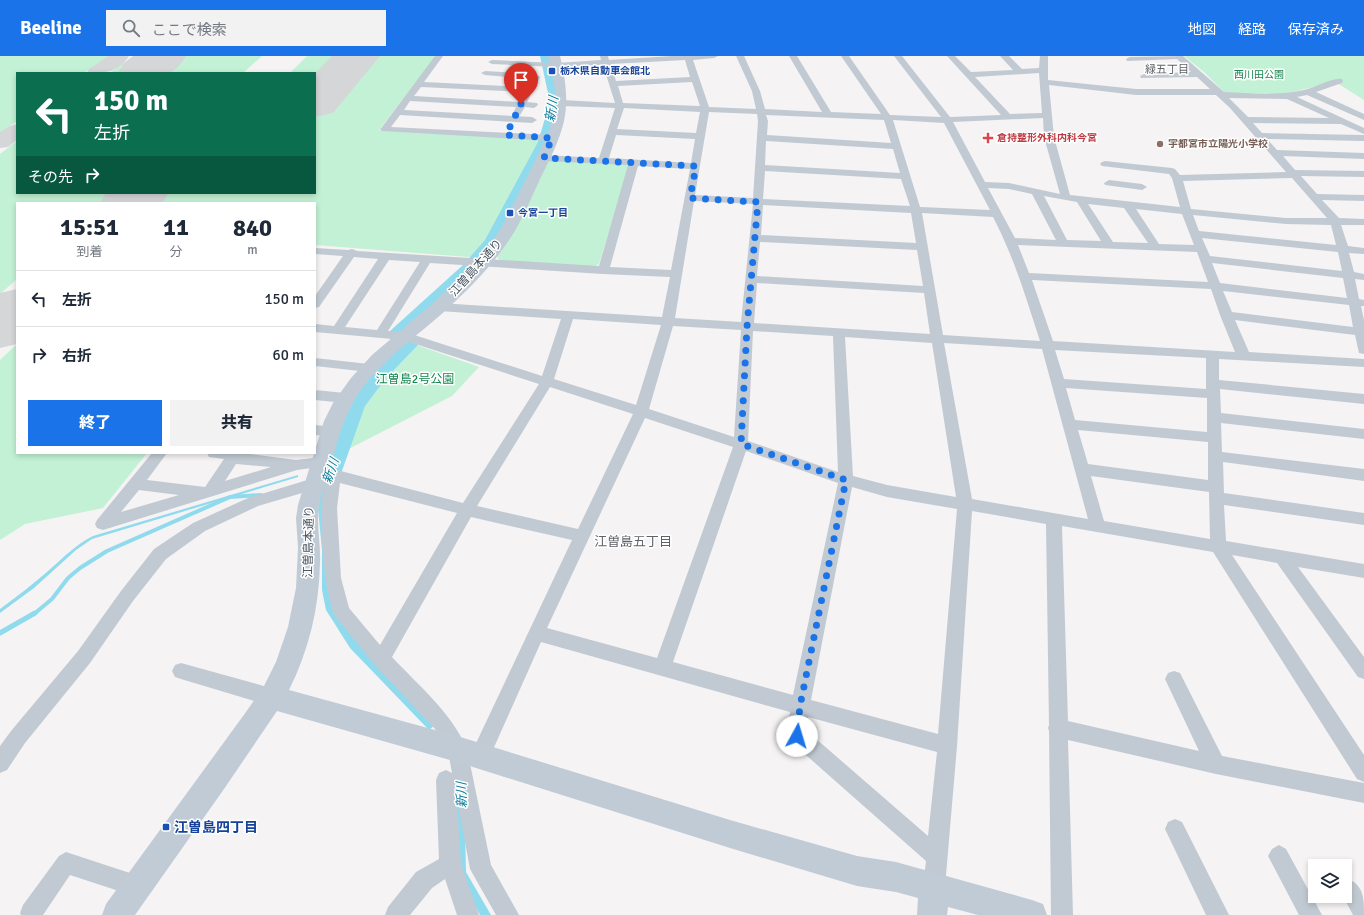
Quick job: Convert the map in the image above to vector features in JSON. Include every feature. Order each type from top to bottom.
[{"type":"street","points":[[440,56],[385,128],[552,138]]},
{"type":"street","points":[[448,132],[494,59],[555,60],[688,58],[714,56]]},
{"type":"street","points":[[662,668],[741,444],[747,327],[756,238],[762,138],[762,112],[756,91],[740,56]]},
{"type":"street","points":[[793,56],[828,115]]},
{"type":"street","points":[[845,56],[888,118],[916,210],[939,339],[965,505],[947,746],[933,901]]},
{"type":"street","points":[[898,56],[947,120],[1011,241],[1025,276],[1048,346],[1098,527]]},
{"type":"street","points":[[950,56],[1008,117]]},
{"type":"street","points":[[1004,56],[1020,72]]},
{"type":"street","points":[[1044,56],[1043,70],[1049,137],[1066,198]]},
{"type":"street","points":[[1131,57],[1178,57],[1199,74],[1233,106],[1335,222],[1348,275],[1359,303],[1364,350]]},
{"type":"street","points":[[1131,57],[1156,91]]},
{"type":"street","points":[[508,915],[481,869],[469,752],[536,633],[583,536],[640,412],[668,321],[675,274],[706,109],[688,58]]},
{"type":"street","points":[[603,161],[620,106],[605,59]]},
{"type":"street","name":"江曽島本通り","points":[[117,915],[271,697],[291,655],[303,619],[308,582],[309,550],[307,518],[310,499],[322,473],[322,431],[356,382],[369,368],[439,307],[483,263],[505,235],[544,158],[557,126],[562,103],[562,92],[555,60]]},
{"type":"street","points":[[968,75],[1043,70]]},
{"type":"street","points":[[485,73],[536,77],[506,135]]},
{"type":"street","points":[[1144,76],[1199,74]]},
{"type":"street","points":[[613,84],[695,79]]},
{"type":"street","points":[[1044,82],[1136,92],[1156,91],[1288,96],[1308,92],[1339,81]]},
{"type":"street","points":[[418,84],[529,90]]},
{"type":"street","points":[[1308,92],[1364,118]]},
{"type":"street","points":[[1288,96],[1364,131]]},
{"type":"street","points":[[408,98],[534,105]]},
{"type":"street","points":[[562,103],[947,120],[1047,115]]},
{"type":"street","points":[[1286,106],[1308,105]]},
{"type":"street","points":[[1233,106],[1248,106]]},
{"type":"street","points":[[397,112],[532,120]]},
{"type":"street","points":[[1245,120],[1342,121]]},
{"type":"street","points":[[612,132],[701,136]]},
{"type":"street","points":[[1260,136],[1364,138]]},
{"type":"street","points":[[762,138],[897,146]]},
{"type":"street","points":[[1275,153],[1364,156]]},
{"type":"street","points":[[544,158],[696,166]]},
{"type":"street","points":[[603,271],[634,162]]},
{"type":"street","points":[[1105,164],[1172,171],[1177,178],[1186,211],[1202,254],[1244,357]]},
{"type":"street","points":[[760,168],[906,176]]},
{"type":"street","points":[[1177,178],[1294,174],[1364,174]]},
{"type":"street","points":[[1109,183],[1140,183],[1149,207]]},
{"type":"street","points":[[981,184],[1009,186],[1082,200],[1286,221],[1364,222]]},
{"type":"street","points":[[1036,191],[1064,244]]},
{"type":"street","points":[[1314,197],[1364,198]]},
{"type":"street","points":[[690,198],[996,214]]},
{"type":"street","points":[[1082,200],[1109,245]]},
{"type":"street","points":[[1127,204],[1156,247]]},
{"type":"street","points":[[1195,234],[1364,252]]},
{"type":"street","points":[[756,238],[923,247]]},
{"type":"street","points":[[1011,241],[1156,247],[1364,277]]},
{"type":"street","points":[[316,251],[352,252],[427,259],[603,271],[675,274]]},
{"type":"street","points":[[316,303],[352,252]]},
{"type":"street","points":[[337,330],[386,255]]},
{"type":"street","points":[[380,334],[427,259]]},
{"type":"street","points":[[1025,276],[1215,286],[1359,303]]},
{"type":"street","points":[[752,279],[930,290]]},
{"type":"street","points":[[439,307],[1048,346],[1364,363]]},
{"type":"street","points":[[381,659],[467,510],[546,382],[568,315]]},
{"type":"street","points":[[1226,315],[1362,332]]},
{"type":"street","points":[[319,328],[404,336],[741,444],[846,480],[886,491],[1359,570],[1364,582]]},
{"type":"street","points":[[839,333],[846,480],[800,706],[797,736],[936,856]]},
{"type":"street","points":[[1212,355],[1218,547],[1364,772]]},
{"type":"street","points":[[316,362],[369,368]]},
{"type":"street","points":[[1058,383],[1213,389],[1364,399]]},
{"type":"street","points":[[316,395],[346,398]]},
{"type":"street","points":[[1214,417],[1364,434]]},
{"type":"street","points":[[1069,424],[1215,438]]},
{"type":"street","points":[[159,454],[103,524],[297,465]]},
{"type":"street","points":[[224,454],[297,465],[322,473],[467,510],[583,536]]},
{"type":"street","points":[[209,492],[235,455]]},
{"type":"street","points":[[1215,456],[1364,475]]},
{"type":"street","points":[[1082,470],[1216,492],[1364,519]]},
{"type":"street","points":[[322,473],[333,483],[329,508],[335,585],[341,611],[381,659],[469,752]]},
{"type":"street","points":[[0,763],[18,737],[84,657],[127,596],[160,554],[199,527],[322,473]]},
{"type":"street","points":[[136,484],[209,492]]},
{"type":"street","points":[[1054,519],[1057,728],[1062,915]]},
{"type":"street","points":[[1282,557],[1364,671]]},
{"type":"street","points":[[536,633],[947,746]]},
{"type":"street","points":[[181,671],[469,752],[737,836],[857,871],[896,877],[933,901],[1032,915]]},
{"type":"street","points":[[1174,679],[1216,764]]},
{"type":"street","points":[[1057,728],[1216,764],[1364,793]]},
{"type":"street","points":[[446,780],[450,864],[468,915]]},
{"type":"street","points":[[1175,829],[1218,915]]},
{"type":"street","points":[[1279,856],[1311,915]]},
{"type":"street","points":[[31,913],[66,864],[137,886]]},
{"type":"street","points":[[396,915],[424,880],[450,864]]},
{"type":"street","points":[[1352,892],[1364,913]]},
{"type":"green space","points":[[0,56],[108,56],[85,72],[16,72],[16,122],[0,133]]},
{"type":"green space","points":[[133,56],[262,56],[244,72],[111,72]]},
{"type":"green space","points":[[307,56],[436,56],[379,130],[537,138],[542,140],[480,252],[474,256],[468,257],[316,245],[316,202],[160,202],[168,194],[316,194],[316,72],[291,72]]},
{"type":"green space","name":"西川田公園","points":[[1184,56],[1364,56],[1364,100],[1334,81],[1284,94],[1225,93],[1204,72]]},
{"type":"green space","points":[[16,142],[16,194],[110,194],[101,202],[16,202],[16,280],[0,294],[0,154]]},
{"type":"green space","points":[[548,160],[626,164],[629,166],[599,264],[591,268],[501,262],[497,257],[514,230]]},
{"type":"green space","name":"江曽島2号公園","points":[[408,342],[479,367],[452,396],[329,459],[336,438],[372,374]]},
{"type":"green space","points":[[16,345],[16,454],[146,454],[103,508],[25,524],[0,540],[0,360]]},
{"type":"water","points":[[390,358],[394,359],[363,394],[356,406],[334,462],[330,462],[343,422],[356,394],[369,378]]},
{"type":"water","points":[[298,475],[298,477],[92,539],[76,550],[34,588],[0,613],[0,609],[36,582],[74,548],[93,536]]},
{"type":"water","points":[[322,490],[328,490],[330,588],[435,725],[429,730],[350,648],[326,610],[322,590],[322,550],[318,509]]},
{"type":"water","points":[[464,784],[466,872],[491,915],[480,915],[459,877],[455,785]]},
{"type":"waterway","name":"新川","points":[[324,493],[355,404],[379,373],[408,345],[397,335],[469,269],[492,242],[545,142],[553,115],[555,93],[546,56]]},
{"type":"waterway","points":[[34,614],[52,599],[68,578],[80,568],[107,551],[230,497],[261,495]]},
{"type":"waterway","points":[[0,633],[35,613]]},
{"type":"taxiway","points":[[97,72],[120,56]]},
{"type":"taxiway","points":[[0,142],[16,131]]},
{"type":"runway","points":[[142,72],[163,56]]},
{"type":"runway","points":[[316,101],[357,56]]},
{"type":"runway","points":[[130,202],[139,194]]},
{"type":"runway","points":[[0,326],[16,311]]},
{"type":"place","name":"栃木県自動車会館北","points":[[552,71]]},
{"type":"place","name":"倉持整形外科内科今宮","points":[[988,138]]},
{"type":"place","name":"宇都宮市立陽光小学校","points":[[1160,144]]},
{"type":"place","name":"今宮一丁目","points":[[510,213]]},
{"type":"place","name":"江曽島四丁目","points":[[166,827]]},
{"type":"district","name":"緑五丁目","points":[[1167,69]]},
{"type":"district","name":"江曽島五丁目","points":[[633,542]]},
{"type":"route","points":[[521,104],[506,135],[552,138],[544,158],[696,166],[690,198],[758,202],[747,327],[741,444],[846,480],[800,706],[797,736]]}]
